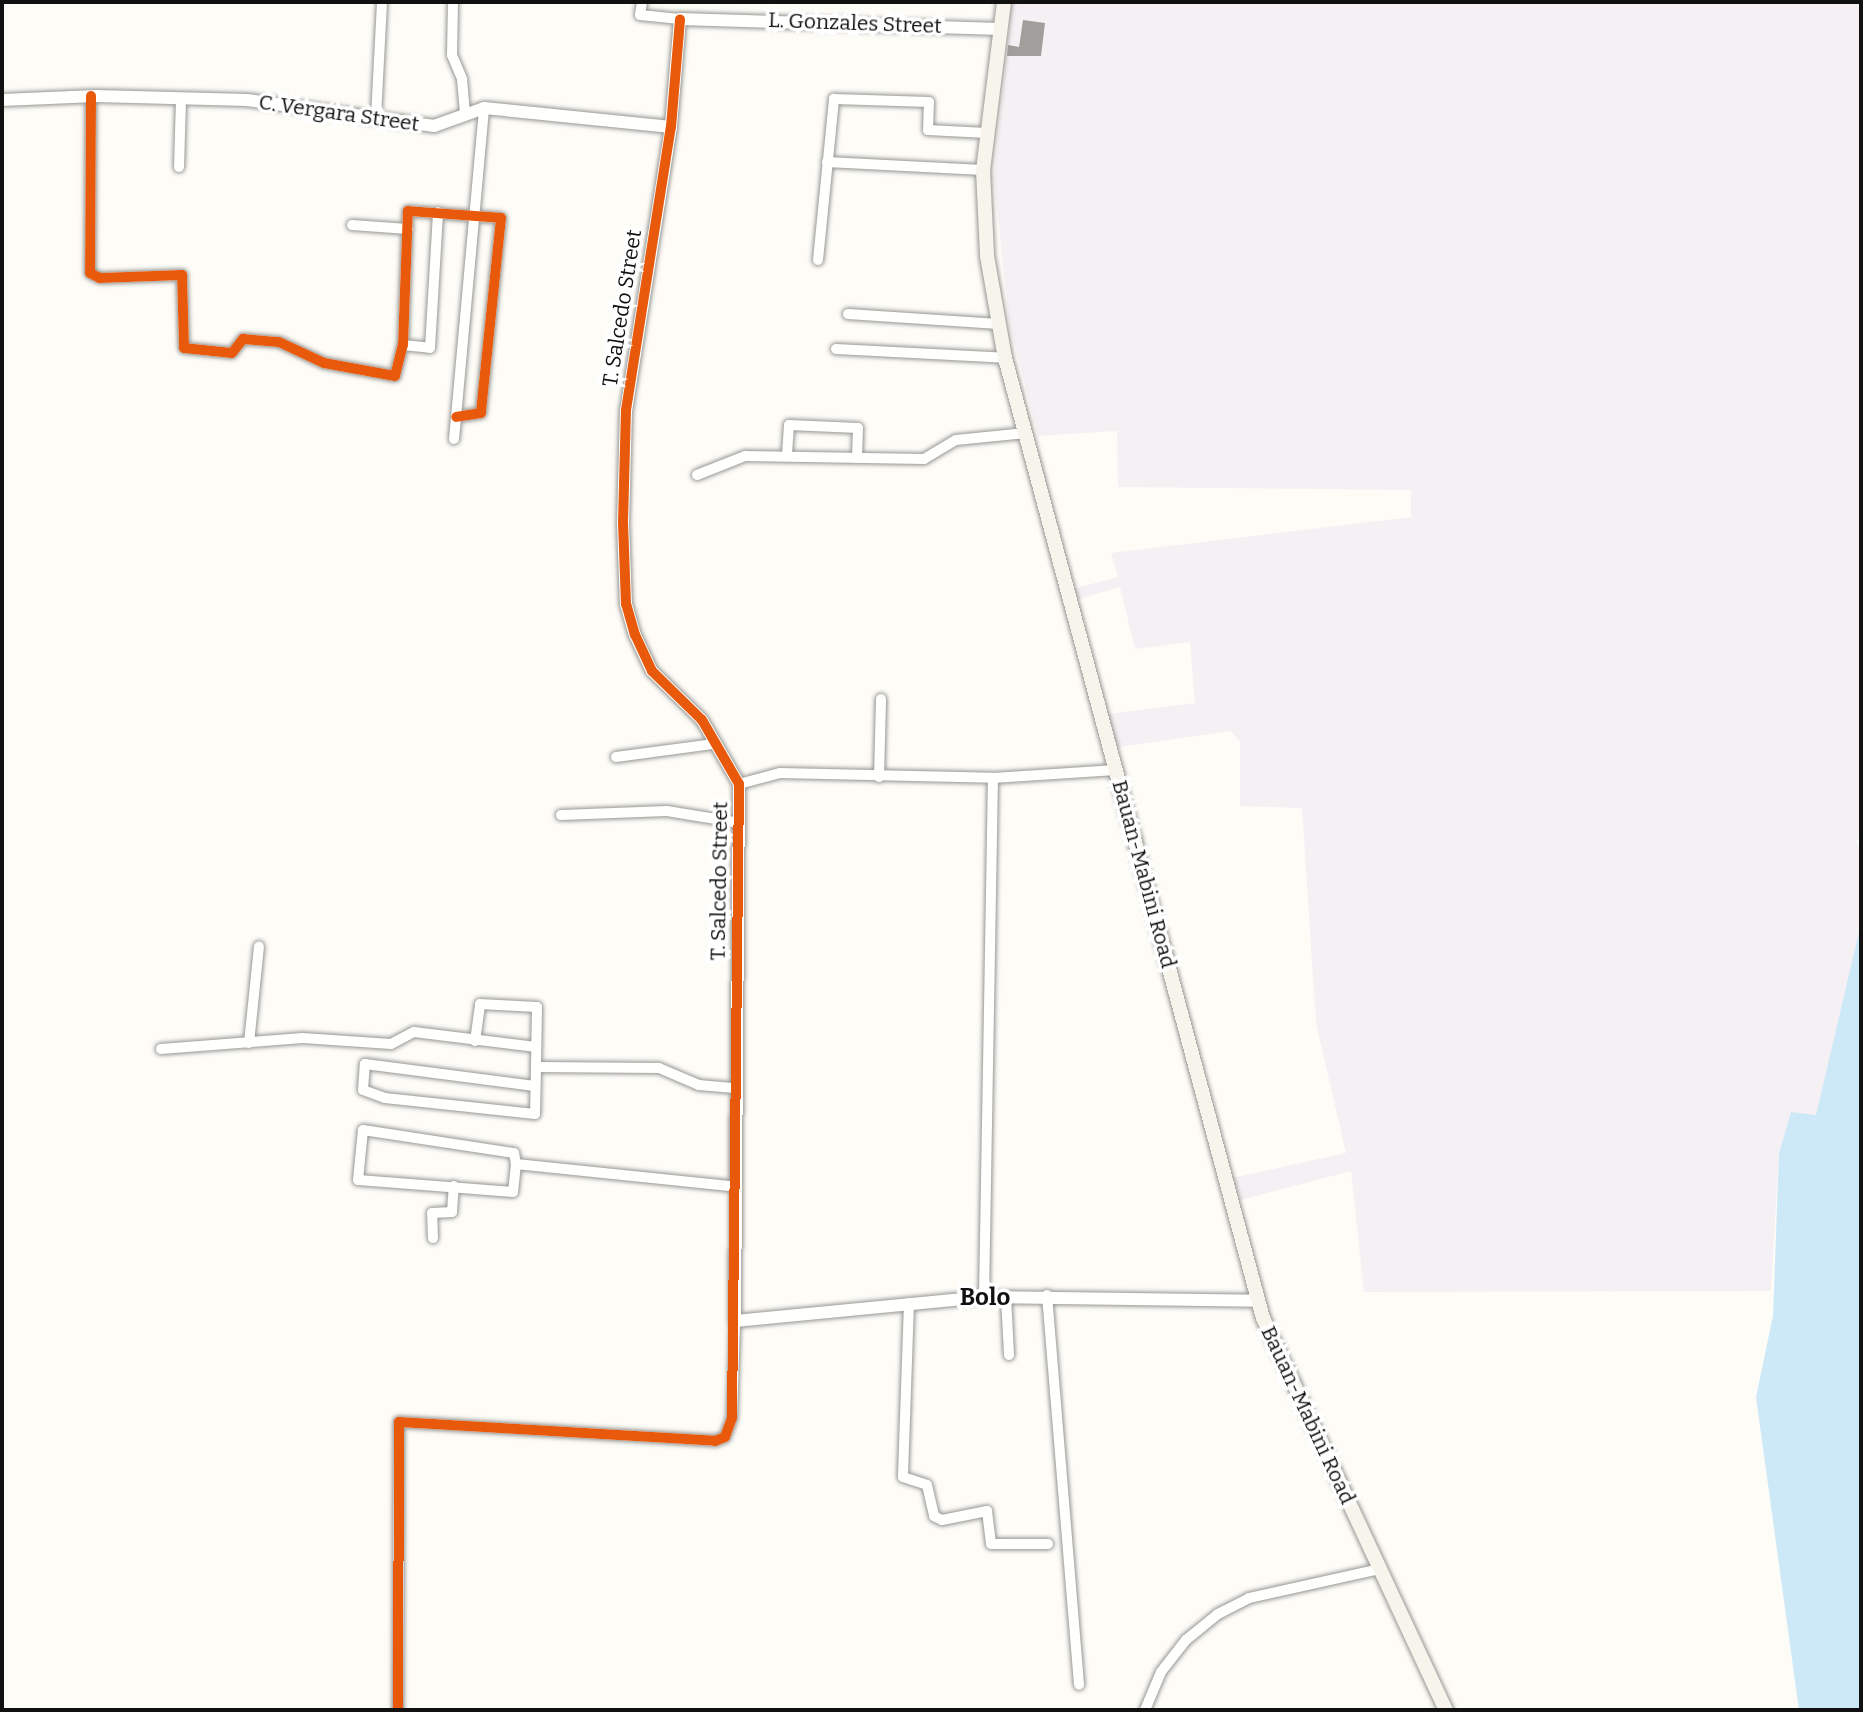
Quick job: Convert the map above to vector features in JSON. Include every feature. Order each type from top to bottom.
[{"type":"main road","name":"Bauan-Mabini Road","points":[[1004,2],[983,170],[987,256],[1004,358],[1258,1301],[1446,1710]]},
{"type":"street","points":[[376,117],[382,2]]},
{"type":"street","points":[[453,2],[452,55],[462,79],[465,116]]},
{"type":"street","name":"L. Gonzales Street","points":[[642,2],[640,15],[680,19],[1000,29]]},
{"type":"street","name":"T. Salcedo Street","points":[[398,1710],[399,1422],[715,1441],[725,1437],[732,1418],[737,1188],[735,1088],[739,784],[702,720],[652,671],[626,604],[626,410],[671,127],[680,19]]},
{"type":"street","points":[[91,96],[87,246],[93,277],[182,275],[184,348],[232,353],[243,339],[279,342],[324,363],[395,376],[403,345],[408,211],[501,218],[481,412],[456,417]]},
{"type":"street","name":"C. Vergara Street","points":[[2,100],[91,96],[247,100],[434,126],[484,108],[671,127]]},
{"type":"street","points":[[818,260],[832,103],[839,96],[929,102],[928,130],[987,133]]},
{"type":"street","points":[[179,167],[181,99]]},
{"type":"street","points":[[454,439],[472,216],[484,108]]},
{"type":"street","points":[[827,162],[983,170]]},
{"type":"street","points":[[403,345],[430,348],[438,212]]},
{"type":"street","points":[[352,225],[408,229]]},
{"type":"street","points":[[848,314],[999,324]]},
{"type":"street","points":[[836,349],[1004,358]]},
{"type":"street","points":[[787,454],[789,425],[858,428],[857,458]]},
{"type":"street","points":[[697,475],[745,456],[787,454],[924,459],[956,440],[1026,433]]},
{"type":"street","points":[[879,777],[881,699]]},
{"type":"street","points":[[617,757],[714,744]]},
{"type":"street","points":[[739,784],[780,773],[993,778],[1116,770]]},
{"type":"street","points":[[984,1297],[993,778]]},
{"type":"street","points":[[561,815],[667,811],[740,823]]},
{"type":"street","points":[[249,1043],[259,947]]},
{"type":"street","points":[[475,1041],[480,1004],[537,1007],[535,1114],[385,1098],[363,1090],[363,1066],[414,1068],[535,1086]]},
{"type":"street","points":[[161,1049],[303,1038],[391,1044],[415,1032],[536,1047]]},
{"type":"street","points":[[536,1067],[659,1068],[699,1085],[735,1088]]},
{"type":"street","points":[[363,1130],[514,1153],[516,1164],[513,1192],[358,1180],[363,1130]]},
{"type":"street","points":[[516,1164],[737,1188]]},
{"type":"street","points":[[433,1238],[432,1213],[452,1212],[454,1186]]},
{"type":"street","points":[[735,1321],[984,1297],[1047,1295],[1258,1301]]},
{"type":"street","points":[[1047,1295],[1079,1685]]},
{"type":"street","points":[[1006,1297],[1009,1355]]},
{"type":"street","points":[[909,1303],[903,1477],[927,1485],[934,1516],[942,1520],[987,1511],[991,1545],[1048,1544]]},
{"type":"street","points":[[1144,1710],[1161,1672],[1186,1640],[1218,1614],[1249,1598],[1380,1569]]},
{"type":"shaded area","points":[[1012,2],[1861,2],[1861,824],[1857,844],[1861,845],[1861,923],[1816,1116],[1791,1112],[1779,1152],[1771,1291],[1364,1292],[1351,1171],[1241,1200],[1232,1178],[1346,1153],[1316,1023],[1302,808],[1240,806],[1240,741],[1230,731],[1113,748],[1107,714],[1195,703],[1190,642],[1135,649],[1120,587],[1072,601],[1069,590],[1118,577],[1111,553],[1411,517],[1411,490],[1118,487],[1117,431],[1038,436],[1009,322],[994,178]]},
{"type":"water","points":[[1861,923],[1861,1710],[1799,1710],[1756,1397],[1773,1316],[1779,1153],[1791,1112],[1816,1115]]},
{"type":"building","points":[[1023,20],[1045,23],[1041,56],[1007,56],[1008,45],[1019,47]]},
{"type":"cycle path","points":[[398,1710],[399,1422],[715,1441],[725,1437],[732,1418],[739,784],[702,720],[652,671],[635,635],[626,604],[623,523],[626,410],[671,127],[680,19]]},
{"type":"cycle path","points":[[91,96],[90,273],[100,278],[182,275],[184,348],[232,353],[243,339],[279,342],[324,363],[395,376],[403,345],[408,211],[501,218],[481,413],[456,417]]},
{"type":"district","name":"Bolo","points":[[985,1298]]}]
